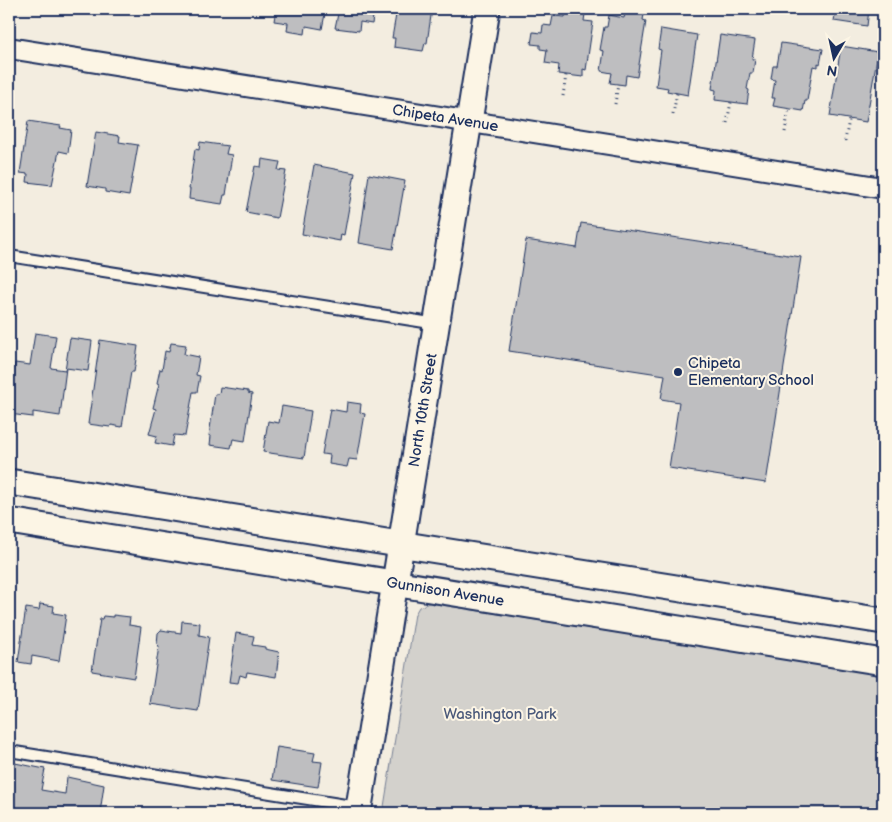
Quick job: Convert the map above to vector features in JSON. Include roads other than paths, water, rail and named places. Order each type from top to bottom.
[{"type":"street","name":"North 10th Street","points":[[359,810],[487,9]]},
{"type":"street","name":"Chipeta Avenue","points":[[9,48],[883,188]]},
{"type":"street","points":[[9,482],[883,621]]},
{"type":"street","name":"Gunnison Avenue","points":[[9,521],[883,662]]},
{"type":"lane","points":[[9,256],[437,324]]},
{"type":"lane","points":[[9,751],[359,810]]},
{"type":"place","name":"Chipeta Elementary School","points":[[678,372]]},
{"type":"park label","name":"Washington Park","points":[[500,714]]}]
